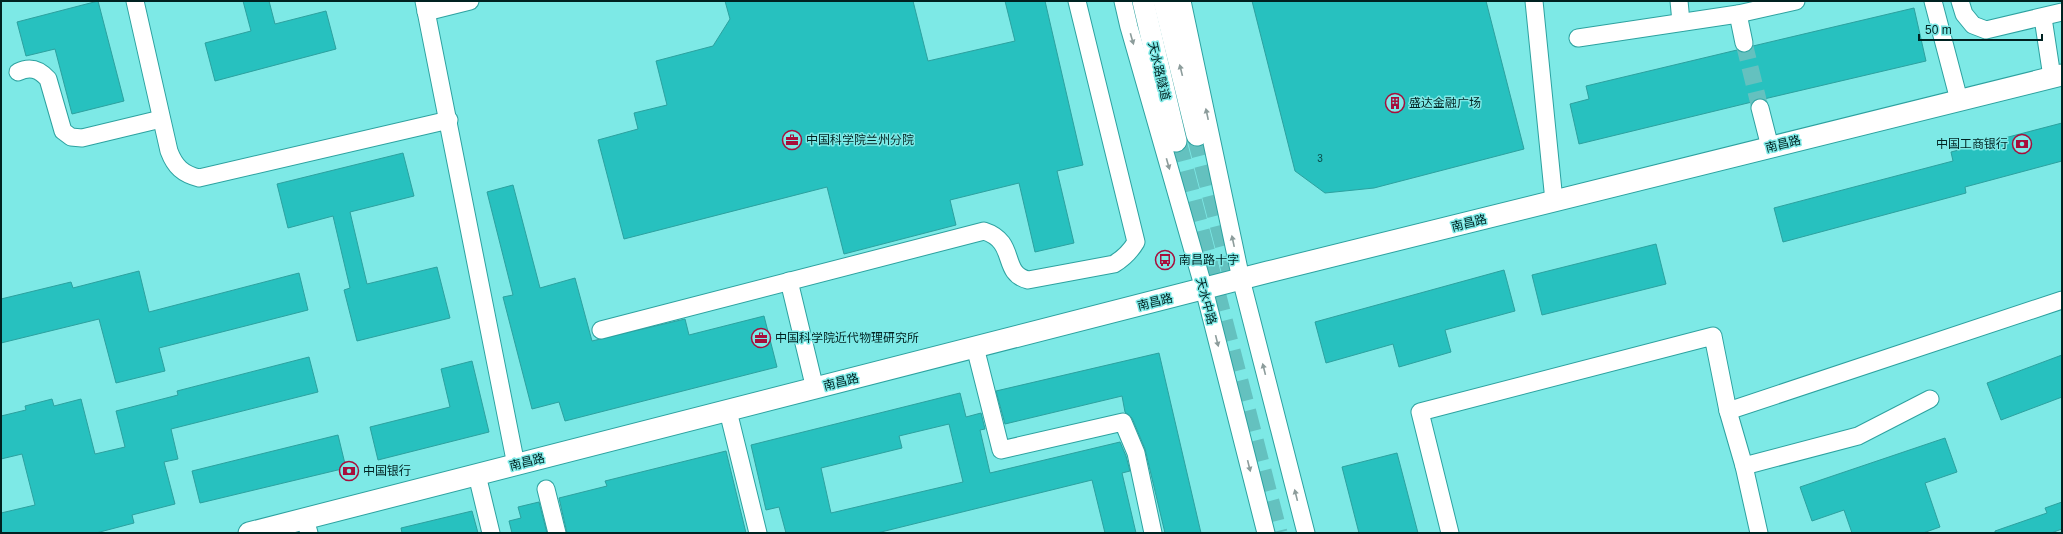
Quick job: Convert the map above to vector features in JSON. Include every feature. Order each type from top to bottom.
[{"type":"main road","name":"天水路隧道","points":[[1143,1],[1176,141]]},
{"type":"main road","name":"天水路隧道","points":[[1164,1],[1197,135]]},
{"type":"main road","name":"南昌路","points":[[249,533],[307,526],[477,475],[1241,279],[2057,76]]},
{"type":"street","points":[[135,1],[161,119],[173,161],[179,170],[188,175],[199,178],[449,120]]},
{"type":"street","points":[[470,1],[425,7],[449,120],[516,465]]},
{"type":"street","points":[[601,330],[984,231],[999,238],[1008,252],[1013,271],[1022,279],[1028,280],[1114,264],[1131,251],[1136,242],[1077,1]]},
{"type":"street","name":"天水中路","points":[[1124,1],[1129,27],[1204,289],[1266,533]]},
{"type":"street","points":[[1182,1],[1241,279],[1306,533]]},
{"type":"street","points":[[1534,1],[1554,201]]},
{"type":"street","points":[[1679,1],[1681,22]]},
{"type":"street","points":[[1578,38],[1738,14],[1773,3],[1796,1]]},
{"type":"street","points":[[1933,1],[1959,100]]},
{"type":"street","points":[[1960,1],[1964,14],[1973,25],[1986,30],[2043,18],[2062,12]]},
{"type":"street","points":[[1738,14],[1744,43]]},
{"type":"street","points":[[2043,18],[2057,76]]},
{"type":"street","points":[[18,72],[31,69],[43,74],[48,80],[63,131],[71,137],[82,138],[161,119]]},
{"type":"street","points":[[1760,108],[1770,148]]},
{"type":"street","points":[[789,281],[815,389]]},
{"type":"street","points":[[1728,411],[2062,300]]},
{"type":"street","points":[[1450,533],[1420,412],[1713,336],[1728,411],[1744,466],[1759,533]]},
{"type":"street","points":[[975,348],[1001,450],[1123,422],[1136,453],[1153,533]]},
{"type":"street","points":[[1744,466],[1858,436],[1930,399]]},
{"type":"street","points":[[728,411],[758,533]]},
{"type":"street","points":[[477,475],[491,533]]},
{"type":"street","points":[[546,488],[557,533]]},
{"type":"building","points":[[98,1],[124,101],[72,114],[55,49],[26,56],[17,22]]},
{"type":"building","points":[[243,1],[269,1],[275,24],[326,11],[336,49],[215,81],[205,43],[251,31]]},
{"type":"building","points":[[725,1],[913,1],[928,61],[1015,41],[1005,1],[1045,1],[1083,165],[1057,171],[1074,243],[1035,252],[1019,183],[950,200],[956,225],[844,254],[827,187],[624,239],[598,140],[638,129],[634,113],[667,105],[656,61],[713,46],[730,19]]},
{"type":"building","name":"盛达金融广场","points":[[1252,1],[1486,1],[1524,149],[1374,188],[1325,193],[1295,171]]},
{"type":"building","points":[[1914,8],[1926,61],[1764,99],[1758,98],[1752,102],[1579,144],[1570,104],[1589,99],[1586,86],[1737,50],[1746,53],[1753,46]]},
{"type":"building","points":[[2062,123],[2062,161],[1965,187],[1966,193],[1783,242],[1774,208],[1953,161],[1951,152]]},
{"type":"building","points":[[403,153],[414,196],[350,212],[367,284],[437,267],[450,318],[357,341],[344,290],[350,288],[333,216],[288,228],[277,184]]},
{"type":"building","points":[[513,185],[540,288],[575,278],[592,341],[685,319],[689,335],[764,316],[777,367],[565,421],[559,402],[532,409],[503,297],[513,295],[487,192]]},
{"type":"building","points":[[1656,244],[1666,284],[1542,315],[1532,275]]},
{"type":"building","points":[[1504,270],[1515,311],[1445,330],[1451,352],[1399,367],[1393,344],[1326,363],[1315,322]]},
{"type":"building","points":[[139,271],[149,312],[299,273],[308,310],[159,348],[165,371],[116,383],[99,319],[1,343],[1,299],[71,282],[73,288]]},
{"type":"building","points":[[1159,353],[1201,533],[1165,533],[1145,449],[1132,418],[1125,412],[1122,396],[1005,424],[996,391]]},
{"type":"building","points":[[2062,355],[2062,397],[2001,420],[1987,383]]},
{"type":"building","points":[[309,357],[318,392],[171,429],[178,459],[164,462],[175,504],[132,515],[134,523],[96,533],[1,533],[1,513],[35,505],[22,454],[1,459],[1,416],[26,410],[25,406],[52,399],[54,406],[81,399],[95,454],[125,447],[116,411],[178,395],[177,391]]},
{"type":"building","points":[[472,361],[489,432],[378,460],[370,427],[450,407],[441,369]]},
{"type":"building","points":[[960,393],[966,417],[981,413],[985,429],[980,430],[990,473],[1120,442],[1130,471],[1122,473],[1136,533],[1105,533],[1092,480],[877,533],[786,533],[779,507],[766,510],[751,445]],"holes":[[[949,424],[963,482],[831,513],[821,468],[902,448],[899,436]]]},
{"type":"building","points":[[338,435],[346,468],[200,503],[192,471]]},
{"type":"building","points":[[1945,438],[1957,472],[1925,483],[1940,527],[1923,533],[1852,533],[1844,510],[1812,521],[1800,487]]},
{"type":"building","points":[[726,451],[746,533],[567,533],[559,498],[607,486],[605,481]]},
{"type":"building","points":[[1397,453],[1418,533],[1359,533],[1342,467]]},
{"type":"building","points":[[539,502],[547,533],[512,533],[509,521],[521,518],[518,507]]},
{"type":"building","points":[[2062,502],[2062,529],[2051,533],[1995,533],[1995,531],[2047,513],[2045,508]]},
{"type":"building","points":[[472,511],[478,533],[402,533],[401,528]]},
{"type":"tunnel","points":[[1744,43],[1760,108]]},
{"type":"tunnel","points":[[1197,135],[1232,271]]},
{"type":"tunnel","points":[[1176,141],[1277,533]]},
{"type":"place","name":"盛达金融广场","points":[[1395,103]]},
{"type":"place","name":"中国科学院兰州分院","points":[[792,140]]},
{"type":"place","name":"中国工商银行","points":[[2022,144]]},
{"type":"place","name":"南昌路十字","points":[[1165,260]]},
{"type":"place","name":"中国科学院近代物理研究所","points":[[761,338]]},
{"type":"place","name":"中国银行","points":[[349,471]]}]
